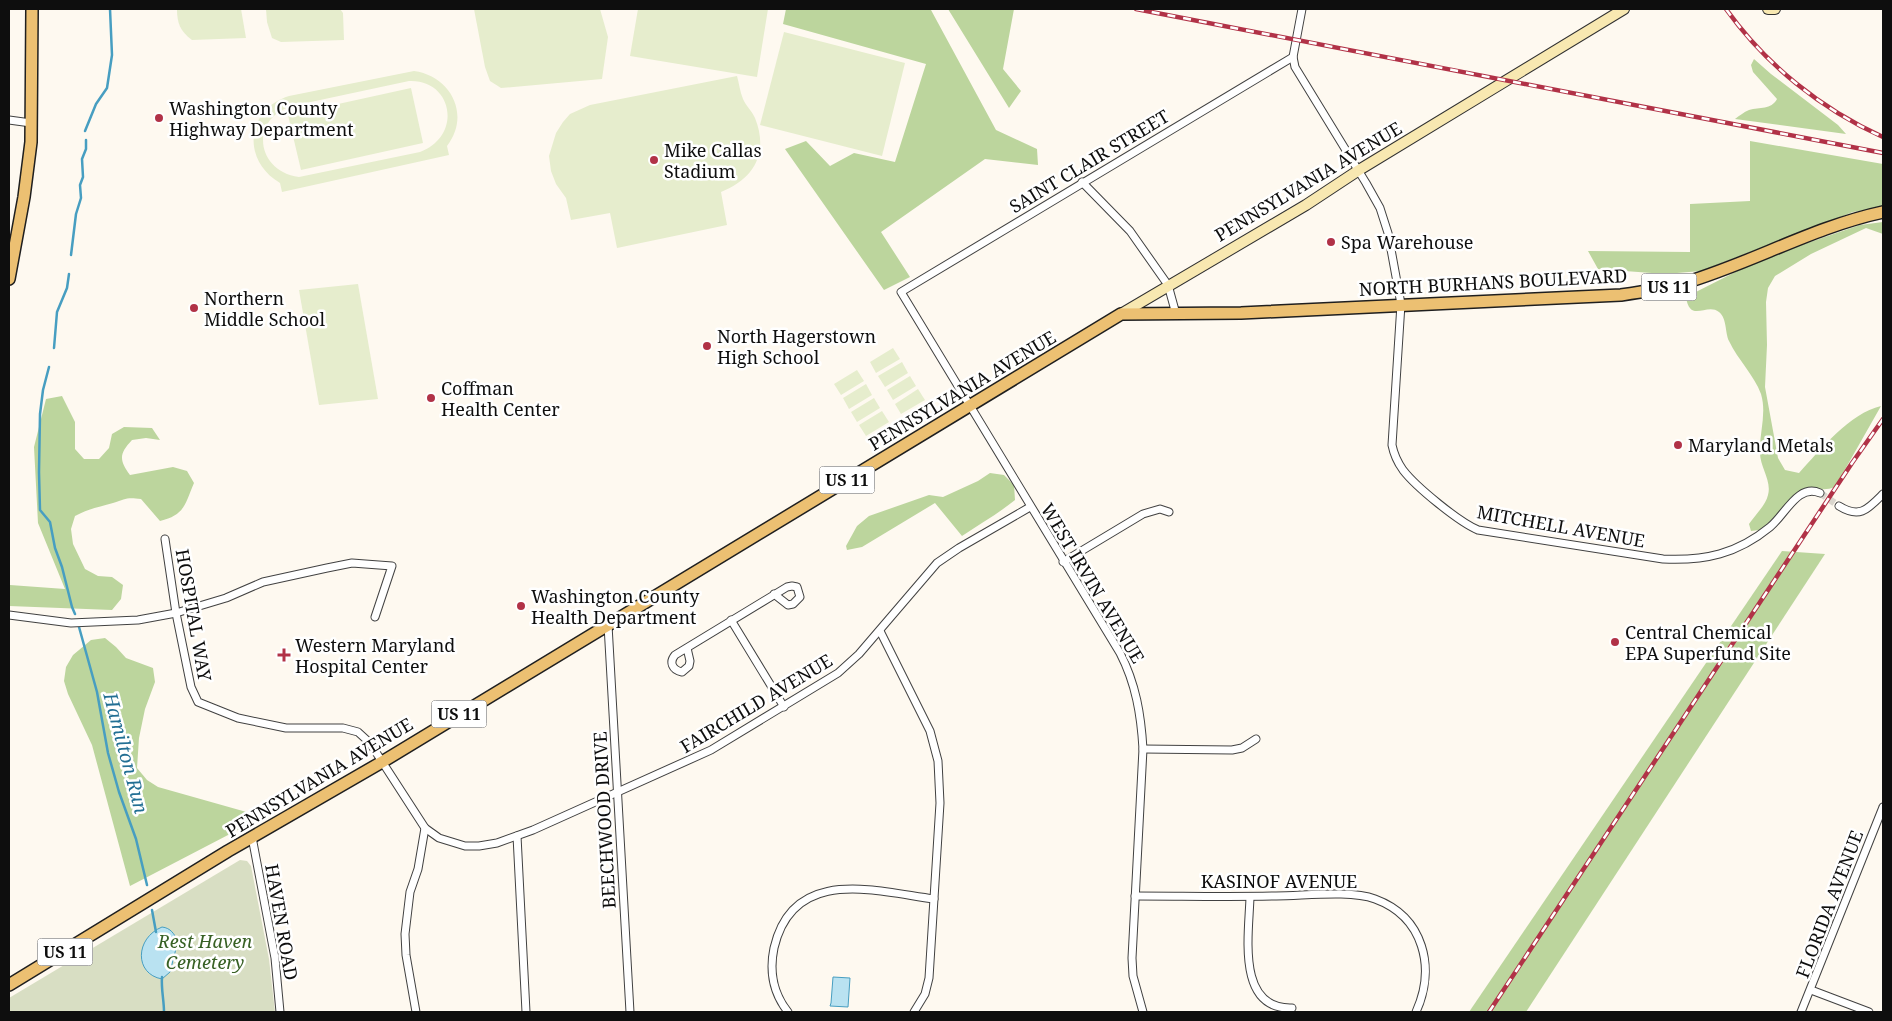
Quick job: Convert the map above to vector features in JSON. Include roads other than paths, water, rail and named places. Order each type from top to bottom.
[{"type":"main road","points":[[9,279],[26,181],[31,123],[32,9]]},
{"type":"main road","name":"PENNSYLVANIA AVENUE","points":[[9,985],[252,837],[382,762],[608,626],[1121,314],[1306,205],[1359,170],[1620,9]]},
{"type":"main road","points":[[1768,9],[1775,9]]},
{"type":"main road","name":"NORTH BURHANS BOULEVARD","points":[[1121,314],[1241,313],[1621,295],[1655,290],[1683,283],[1825,228],[1883,212]]},
{"type":"street","points":[[1293,57],[1302,9]]},
{"type":"street","name":"MITCHELL AVENUE","points":[[1293,57],[1295,67],[1359,170],[1380,208],[1388,233],[1401,304],[1392,446],[1395,458],[1408,477],[1467,525],[1478,530],[1663,558],[1688,560],[1709,557],[1748,543],[1776,522],[1801,494],[1808,490],[1815,490],[1820,493]]},
{"type":"street","name":"SAINT CLAIR STREET","points":[[901,292],[1293,57]]},
{"type":"street","points":[[9,120],[31,123]]},
{"type":"street","points":[[1082,182],[1130,231],[1168,286],[1176,314]]},
{"type":"street","name":"WEST IRVIN AVENUE","points":[[901,292],[1127,666],[1142,721],[1143,749],[1136,896],[1132,938],[1133,976],[1143,1012]]},
{"type":"street","points":[[1839,506],[1851,512],[1858,512],[1872,505],[1883,494]]},
{"type":"street","name":"FAIRCHILD AVENUE","points":[[425,828],[439,838],[465,846],[497,844],[617,793],[711,750],[838,673],[880,631],[937,563],[959,548],[1030,507]]},
{"type":"street","points":[[1063,562],[1143,514],[1160,509],[1169,512]]},
{"type":"street","name":"HOSPITAL WAY","points":[[165,538],[176,613],[191,687],[198,702],[238,718],[286,728],[343,728],[358,732],[370,743],[425,828]]},
{"type":"street","points":[[9,615],[70,623],[138,620],[176,613],[226,598],[263,582],[352,563],[392,566],[376,617]]},
{"type":"street","points":[[687,648],[774,594]]},
{"type":"street","points":[[731,620],[784,707]]},
{"type":"street","name":"BEECHWOOD DRIVE","points":[[608,626],[630,1012]]},
{"type":"street","points":[[880,631],[930,730],[938,761],[940,803],[929,978],[925,994],[914,1012]]},
{"type":"street","points":[[1143,749],[1232,750],[1242,748],[1256,739]]},
{"type":"street","name":"FLORIDA AVENUE","points":[[1801,1012],[1883,807]]},
{"type":"street","points":[[416,1012],[406,955],[406,934],[410,892],[418,869],[425,828]]},
{"type":"street","points":[[517,836],[526,1012]]},
{"type":"street","name":"HAVEN ROAD","points":[[252,837],[275,958],[280,1012]]},
{"type":"street","points":[[788,1012],[774,985],[771,973],[772,962],[778,935],[784,922],[804,900],[823,891],[850,888],[934,899]]},
{"type":"street","name":"KASINOF AVENUE","points":[[1136,896],[1364,896],[1387,905],[1410,924],[1418,937],[1424,953],[1427,971],[1422,1000],[1416,1012]]},
{"type":"street","points":[[1250,897],[1249,967],[1252,980],[1264,1000],[1272,1006],[1292,1008]]},
{"type":"street","points":[[1811,990],[1869,1012]]},
{"type":"water","points":[[162,927],[170,930],[178,941],[170,972],[162,979],[153,976],[146,970],[141,955],[147,939],[153,932]]},
{"type":"water","points":[[833,977],[850,978],[848,1007],[830,1006]]},
{"type":"waterway","name":"Hamilton Run","points":[[85,131],[96,104],[107,88],[112,55],[110,9]]},
{"type":"waterway","name":"Hamilton Run","points":[[71,255],[76,214],[81,198],[82,159],[86,149],[86,140]]},
{"type":"waterway","name":"Hamilton Run","points":[[54,348],[57,312],[67,288],[69,274]]},
{"type":"waterway","name":"Hamilton Run","points":[[49,367],[43,390],[40,414],[40,510],[50,522],[55,548],[75,614]]},
{"type":"waterway","name":"Hamilton Run","points":[[79,627],[97,692],[108,753],[119,792],[136,839],[147,885]]},
{"type":"waterway","name":"Hamilton Run","points":[[152,910],[156,932]]},
{"type":"waterway","name":"Hamilton Run","points":[[162,977],[164,1012]]},
{"type":"tunnel","points":[[1820,493],[1839,506]]},
{"type":"railway","points":[[1136,9],[1883,153]]},
{"type":"railway","points":[[1726,9],[1759,49],[1796,84],[1838,113],[1883,137]]},
{"type":"railway","points":[[1489,1012],[1883,419]]},
{"type":"place","name":"Washington County Highway Department","points":[[159,118]]},
{"type":"place","name":"Mike Callas Stadium","points":[[654,160]]},
{"type":"place","name":"Spa Warehouse","points":[[1331,242]]},
{"type":"place","name":"Northern Middle School","points":[[194,308]]},
{"type":"place","name":"North Hagerstown High School","points":[[707,346]]},
{"type":"place","name":"Coffman Health Center","points":[[431,398]]},
{"type":"place","name":"Maryland Metals","points":[[1678,445]]},
{"type":"place","name":"Washington County Health Department","points":[[521,606]]},
{"type":"place","name":"Central Chemical EPA Superfund Site","points":[[1615,642]]},
{"type":"place","name":"Western Maryland Hospital Center","points":[[284,655]]},
{"type":"park label","name":"Rest Haven Cemetery","points":[[205,951]]}]
